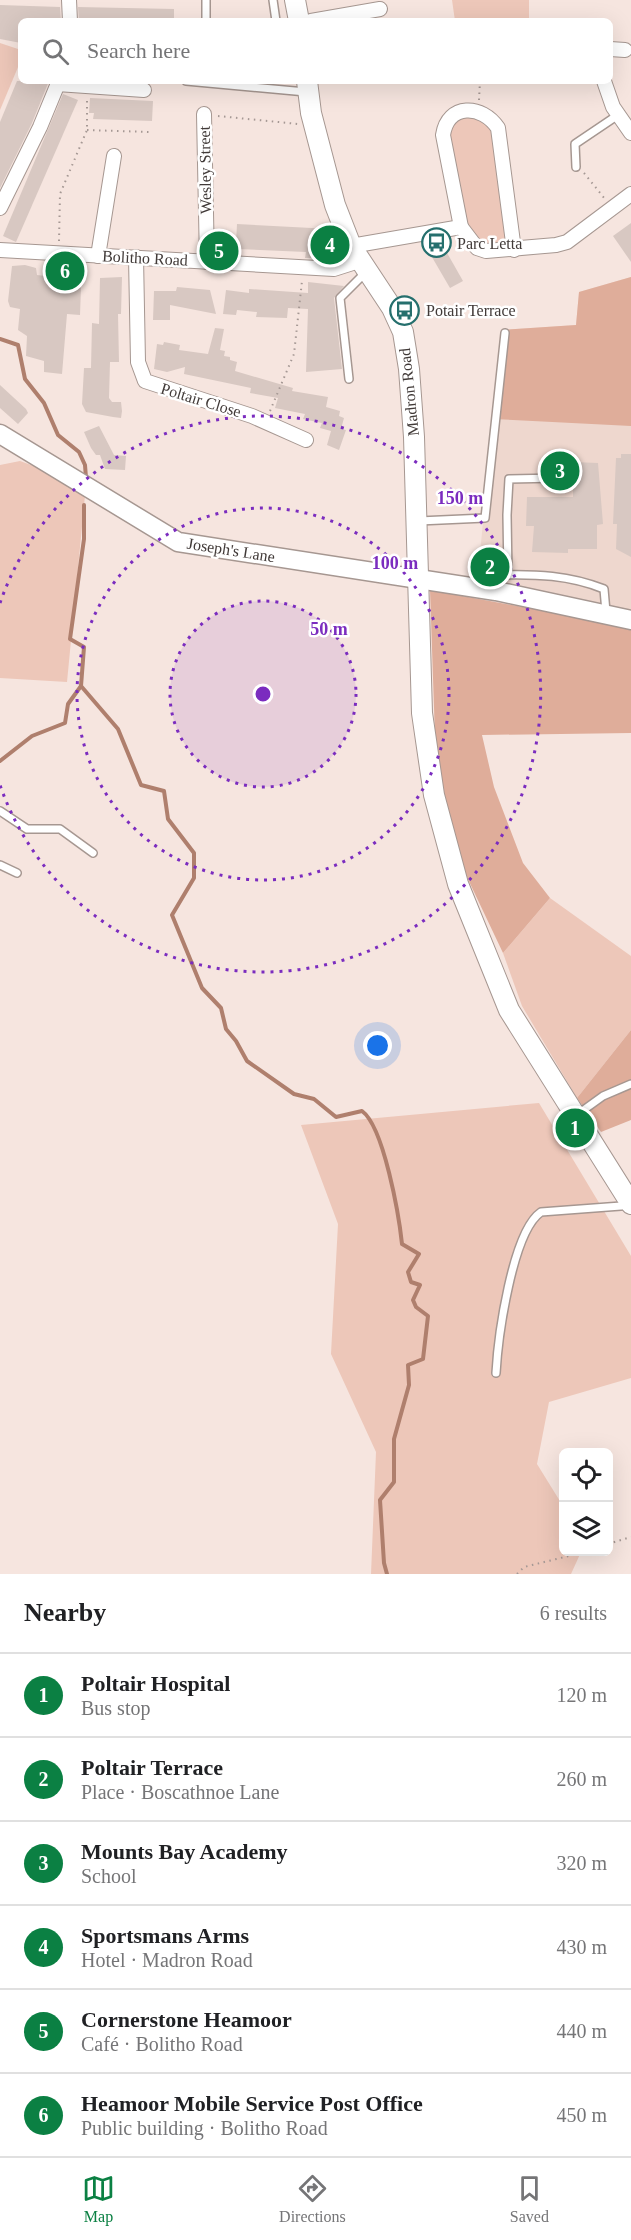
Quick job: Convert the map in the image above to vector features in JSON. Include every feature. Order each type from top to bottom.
[{"type":"main road","points":[[296,0],[299,18]]},
{"type":"main road","name":"Madron Road","points":[[308,87],[328,185],[359,260],[392,308],[403,332],[409,369],[422,713],[434,795],[458,884],[509,1010],[630,1203]]},
{"type":"street","points":[[69,0],[70,18]]},
{"type":"street","points":[[328,18],[380,9]]},
{"type":"street","points":[[613,49],[625,50]]},
{"type":"street","points":[[0,208],[40,128],[58,84]]},
{"type":"street","points":[[65,84],[144,90]]},
{"type":"street","points":[[605,84],[618,115],[631,133]]},
{"type":"street","points":[[514,250],[498,128],[480,112],[459,111],[452,115],[444,127],[443,142],[461,227],[477,248],[486,251],[514,250],[567,242],[631,194]]},
{"type":"street","name":"Wesley Street","points":[[204,114],[207,262]]},
{"type":"street","points":[[98,256],[114,156]]},
{"type":"street","name":"Bolitho Road","points":[[0,252],[136,257],[334,269],[461,227]]},
{"type":"street","name":"Poltair Close","points":[[136,257],[138,362],[146,381],[252,416],[306,440]]},
{"type":"street","name":"Joseph's Lane","points":[[0,434],[178,542],[496,591],[631,620]]},
{"type":"lane","points":[[206,0],[206,18]]},
{"type":"lane","points":[[273,0],[276,18]]},
{"type":"lane","points":[[247,84],[308,87]]},
{"type":"lane","points":[[576,165],[575,144],[618,115]]},
{"type":"lane","points":[[349,379],[340,298],[359,260]]},
{"type":"lane","points":[[416,521],[485,518],[505,333]]},
{"type":"lane","points":[[508,574],[509,479],[558,478]]},
{"type":"lane","points":[[496,591],[499,575],[542,574],[580,579],[604,589],[606,616]]},
{"type":"lane","points":[[0,811],[27,829],[60,829],[93,853]]},
{"type":"lane","points":[[0,865],[17,873]]},
{"type":"lane","points":[[576,1116],[603,1096],[631,1084]]},
{"type":"lane","points":[[496,1373],[501,1322],[515,1264],[532,1219],[541,1212],[621,1206],[630,1203]]},
{"type":"path","points":[[480,84],[480,112]]},
{"type":"path","points":[[58,254],[60,194],[87,130],[87,87]]},
{"type":"path","points":[[204,114],[304,125]]},
{"type":"path","points":[[87,130],[149,132]]},
{"type":"path","points":[[576,165],[612,208]]},
{"type":"path","points":[[269,414],[294,354],[302,279]]},
{"type":"path","points":[[613,1543],[631,1537]]},
{"type":"path","points":[[517,1574],[524,1567],[566,1556]]},
{"type":"shaded area","points":[[452,0],[529,0],[529,18],[455,18]]},
{"type":"shaded area","points":[[0,43],[18,49],[18,67],[0,110]]},
{"type":"shaded area","points":[[459,111],[493,121],[514,250],[486,251],[461,227],[448,121]]},
{"type":"shaded area","points":[[631,277],[631,617],[477,583],[502,330],[576,325],[579,292]]},
{"type":"shaded area","points":[[631,277],[631,426],[493,419],[502,330],[576,325],[579,292]]},
{"type":"shaded area","points":[[20,461],[86,485],[67,682],[0,678],[0,465]]},
{"type":"shaded area","points":[[430,590],[631,627],[631,733],[482,735],[494,787],[523,863],[550,898],[503,953],[466,875],[436,766]]},
{"type":"shaded area","points":[[550,898],[631,956],[631,1030],[577,1098],[522,1006],[503,953]]},
{"type":"shaded area","points":[[631,1030],[631,1120],[601,1132],[577,1098]]},
{"type":"shaded area","points":[[539,1103],[631,1256],[631,1378],[549,1402],[537,1464],[559,1500],[559,1556],[579,1556],[571,1574],[371,1574],[376,1452],[331,1354],[338,1224],[301,1125]]},
{"type":"building","points":[[0,5],[60,7],[61,18],[18,18],[18,42],[0,39]]},
{"type":"building","points":[[78,7],[174,9],[174,18],[79,18]]},
{"type":"building","points":[[17,81],[18,84],[48,84],[32,123],[0,188],[0,122]]},
{"type":"building","points":[[63,94],[78,100],[16,242],[3,236]]},
{"type":"building","points":[[90,98],[153,101],[152,121],[93,119],[94,113],[89,113]]},
{"type":"building","points":[[631,223],[631,262],[613,236]]},
{"type":"building","points":[[237,224],[331,229],[330,245],[338,245],[339,258],[305,258],[306,252],[237,249],[237,254],[216,253],[216,247],[236,243]]},
{"type":"building","points":[[442,244],[463,281],[450,288],[429,252]]},
{"type":"building","points":[[25,265],[36,268],[37,275],[70,279],[69,286],[81,287],[80,315],[67,314],[62,374],[44,372],[44,361],[26,356],[27,336],[18,330],[20,309],[10,307],[8,301],[12,266]]},
{"type":"building","points":[[122,277],[121,314],[118,314],[119,362],[110,362],[109,398],[112,402],[121,402],[121,418],[86,412],[82,404],[84,368],[91,368],[92,323],[99,324],[100,278]]},
{"type":"building","points":[[308,282],[344,286],[334,298],[342,369],[306,372],[308,309],[288,308],[287,318],[256,317],[257,312],[237,310],[236,315],[223,314],[226,290],[249,293],[249,289],[308,293]]},
{"type":"building","points":[[177,287],[210,290],[216,314],[170,305],[170,320],[153,320],[154,291],[176,291]]},
{"type":"building","points":[[215,328],[224,329],[220,350],[225,351],[224,356],[237,362],[235,371],[293,388],[292,391],[328,397],[326,407],[340,411],[339,416],[344,418],[341,429],[346,430],[339,450],[327,445],[331,431],[320,428],[322,423],[303,419],[305,414],[275,408],[278,398],[250,393],[251,388],[184,374],[185,367],[167,372],[154,369],[157,344],[163,345],[164,342],[180,345],[179,350],[208,354]]},
{"type":"building","points":[[0,385],[28,413],[18,424],[0,408]]},
{"type":"building","points":[[99,426],[114,455],[126,456],[125,470],[105,469],[100,455],[96,455],[91,448],[84,432]]},
{"type":"building","points":[[621,454],[631,454],[631,557],[616,549],[617,524],[613,524],[616,458],[621,458]]},
{"type":"building","points":[[573,462],[598,463],[603,524],[597,525],[597,549],[568,549],[568,553],[532,552],[534,526],[526,526],[527,497],[573,497]]},
{"type":"waterway","points":[[0,339],[18,345],[25,379],[44,403],[58,435],[79,452],[85,465],[86,478]]},
{"type":"waterway","points":[[84,505],[84,539],[70,639],[84,647],[81,686],[118,729],[141,785],[164,791],[168,819],[194,853],[194,878],[172,915],[202,988],[221,1008],[226,1029],[247,1061],[294,1094],[314,1099],[336,1117],[362,1111],[370,1120],[384,1153],[398,1214],[402,1244],[419,1254],[408,1272],[411,1282],[420,1285],[413,1300],[416,1307],[428,1316],[423,1359],[408,1365],[409,1385],[394,1439],[394,1482],[380,1500],[384,1563],[387,1574]]},
{"type":"waterway","points":[[0,761],[32,736],[65,723],[68,704],[81,686]]},
{"type":"place","name":"Parc Letta","points":[[436,243]]},
{"type":"place","name":"Sportsmans Arms","points":[[330,245]]},
{"type":"place","name":"Cornerstone Heamoor","points":[[219,251]]},
{"type":"place","name":"Heamoor Mobile Service Post Office","points":[[65,271]]},
{"type":"place","name":"Potair Terrace","points":[[405,310]]},
{"type":"place","name":"Mounts Bay Academy","points":[[560,471]]},
{"type":"place","name":"Poltair Terrace","points":[[490,567]]},
{"type":"place","name":"Poltair Hospital","points":[[575,1128]]}]
